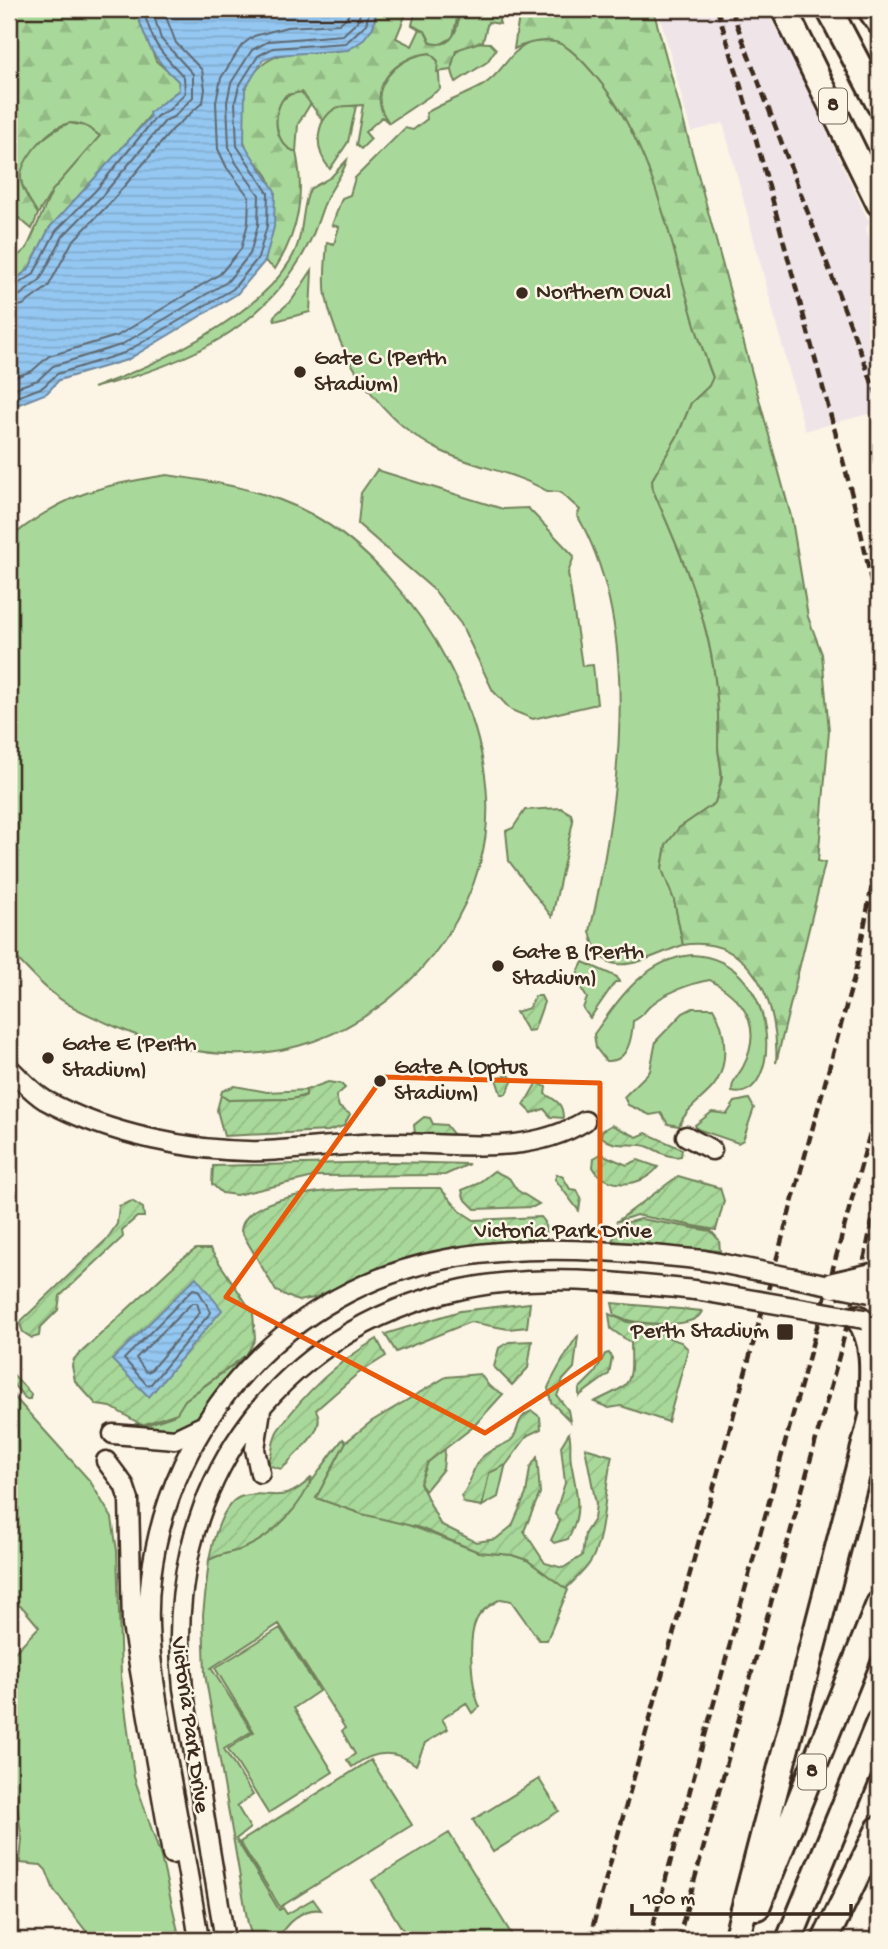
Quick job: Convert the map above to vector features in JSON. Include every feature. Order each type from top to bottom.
[{"type":"highway","name":"8","points":[[784,9],[879,203]]},
{"type":"highway","name":"8","points":[[829,9],[879,104]]},
{"type":"highway","points":[[870,9],[879,22]]},
{"type":"highway","points":[[834,1285],[875,1285]]},
{"type":"highway","points":[[866,1321],[870,1344],[871,1414]]},
{"type":"highway","points":[[736,1940],[879,1390]]},
{"type":"highway","name":"8","points":[[744,1940],[879,1604]]},
{"type":"highway","name":"8","points":[[789,1940],[879,1722]]},
{"type":"highway","points":[[825,1940],[877,1838]]},
{"type":"street","points":[[9,1068],[43,1099],[114,1130],[216,1149],[263,1151],[394,1143],[450,1148],[491,1146],[548,1138],[585,1121]]},
{"type":"street","points":[[687,1136],[712,1150]]},
{"type":"street","name":"Victoria Park Drive","points":[[198,1939],[154,1683],[150,1578],[161,1523],[179,1470],[203,1424],[219,1401],[263,1351],[333,1300],[409,1268],[446,1259],[539,1251],[615,1252],[704,1260],[834,1285]]},
{"type":"street","name":"Victoria Park Drive","points":[[225,1940],[178,1650],[180,1593],[190,1542],[208,1489],[237,1438],[261,1407],[309,1360],[357,1328],[393,1311],[466,1289],[539,1282],[614,1283],[695,1290],[866,1321]]},
{"type":"street","points":[[260,1474],[255,1449],[261,1407]]},
{"type":"street","points":[[113,1434],[175,1438],[194,1432],[203,1424]]},
{"type":"street","points":[[106,1461],[124,1485],[129,1500],[132,1625],[136,1651],[176,1873],[198,1939]]},
{"type":"highlighted area","points":[[383,1077],[600,1083],[600,1358],[485,1433],[226,1297]]},
{"type":"shaded area","points":[[658,9],[765,9],[789,51],[869,222],[866,229],[879,265],[879,411],[805,431],[723,123],[691,132]]},
{"type":"green space","points":[[9,9],[135,9],[156,61],[179,81],[179,90],[157,107],[90,186],[50,227],[28,270],[9,284],[9,264],[27,248],[52,191],[100,136],[83,125],[71,123],[46,136],[30,154],[21,173],[24,190],[38,214],[32,229],[9,210]]},
{"type":"green space","points":[[377,9],[408,9],[396,38],[412,46],[420,29],[425,31],[431,43],[439,44],[450,40],[458,23],[459,9],[496,9],[500,24],[488,22],[483,41],[456,50],[451,70],[437,72],[438,61],[430,53],[405,61],[395,68],[381,87],[382,111],[389,123],[382,117],[365,132],[371,139],[361,149],[356,145],[363,105],[336,108],[323,121],[302,92],[286,95],[278,110],[277,127],[283,142],[296,152],[300,198],[295,227],[275,269],[265,261],[273,222],[270,182],[247,150],[242,133],[241,114],[245,89],[259,67],[277,57],[336,51],[353,46],[367,33]]},
{"type":"green space","points":[[416,9],[459,9],[453,37],[439,45],[431,43],[425,32],[412,25]]},
{"type":"green space","points":[[520,9],[612,9],[626,13],[634,9],[653,9],[792,520],[808,617],[822,654],[829,731],[818,861],[825,863],[776,1063],[773,1019],[757,978],[744,962],[728,951],[707,945],[683,945],[674,900],[662,869],[666,845],[679,828],[715,803],[722,777],[715,676],[709,645],[691,583],[653,490],[652,480],[678,435],[691,403],[709,386],[713,377],[650,173],[633,134],[612,98],[585,64],[567,48],[559,43],[544,41],[514,49]]},
{"type":"green space","points":[[471,42],[490,43],[496,49],[487,62],[456,82],[452,69],[453,58],[459,49]]},
{"type":"green space","points":[[531,42],[558,42],[574,53],[613,100],[634,136],[651,175],[713,378],[709,386],[691,403],[678,435],[652,480],[653,490],[691,584],[709,645],[718,711],[720,784],[715,803],[679,828],[666,845],[662,869],[674,900],[683,945],[628,964],[615,964],[604,959],[596,949],[590,931],[609,830],[620,720],[612,612],[598,561],[577,515],[580,510],[560,492],[547,491],[441,451],[400,424],[382,406],[352,365],[332,319],[325,289],[327,242],[334,244],[339,227],[332,225],[342,198],[350,195],[355,178],[405,128],[413,130],[427,119],[426,113],[490,81],[516,52]]},
{"type":"green space","points":[[430,53],[438,61],[440,89],[389,123],[377,104],[388,76],[410,58]]},
{"type":"green space","points":[[296,91],[301,92],[311,103],[298,124],[296,152],[280,137],[276,122],[282,100]]},
{"type":"green space","points":[[341,105],[356,106],[348,142],[330,169],[321,152],[319,134],[326,117]]},
{"type":"green space","points":[[69,123],[86,126],[100,136],[52,191],[38,214],[22,185],[21,171],[24,162],[44,138]]},
{"type":"green space","points":[[347,160],[329,193],[309,243],[291,273],[270,299],[219,340],[190,355],[159,368],[93,388],[145,367],[202,338],[253,302],[274,282],[290,261],[301,232],[310,189],[331,177]]},
{"type":"green space","points":[[312,270],[310,312],[275,321],[274,316],[292,300]]},
{"type":"green space","points":[[377,470],[503,509],[528,508],[574,556],[568,573],[582,666],[593,665],[597,704],[533,719],[511,710],[493,691],[461,624],[434,590],[358,524],[361,493]]},
{"type":"green space","points":[[167,475],[222,484],[277,499],[311,514],[350,541],[387,576],[421,618],[449,664],[470,714],[483,765],[487,815],[480,863],[465,903],[445,939],[419,972],[388,1000],[356,1022],[290,1048],[222,1054],[152,1040],[116,1027],[57,997],[9,950],[9,539],[47,512],[83,494],[121,483]]},
{"type":"green space","points":[[561,808],[571,814],[573,821],[552,917],[509,861],[506,831],[513,828],[525,810]]},
{"type":"green space","points":[[692,955],[722,963],[744,980],[758,1003],[765,1030],[766,1055],[760,1076],[748,1090],[732,1092],[734,1082],[749,1053],[751,1028],[748,1016],[733,997],[710,980],[678,989],[649,1007],[633,1021],[630,1042],[619,1058],[606,1061],[596,1048],[594,1034],[613,1007],[635,983],[660,964]]},
{"type":"green space","points":[[583,962],[617,977],[619,982],[615,982],[590,1018],[583,1008],[587,998],[575,978]]},
{"type":"green space","points":[[535,996],[541,996],[544,1002],[534,1030],[527,1031],[516,1012],[529,1008]]},
{"type":"green space","points":[[693,1008],[713,1008],[724,1038],[724,1060],[711,1089],[689,1111],[679,1126],[668,1124],[661,1113],[650,1115],[628,1105],[624,1097],[650,1071],[656,1041],[683,1013]]},
{"type":"green space","points":[[509,1075],[513,1080],[506,1094],[501,1094],[496,1079]]},
{"type":"green space","points":[[328,1082],[341,1084],[345,1088],[336,1096],[339,1107],[350,1114],[344,1126],[328,1131],[224,1136],[217,1110],[221,1095],[228,1100],[292,1099],[306,1096],[306,1090]]},
{"type":"green space","points":[[537,1082],[546,1087],[545,1094],[560,1106],[563,1118],[551,1117],[544,1109],[532,1113],[524,1105]]},
{"type":"green space","points":[[235,1086],[267,1092],[306,1090],[306,1095],[292,1099],[228,1100],[221,1095],[222,1091]]},
{"type":"green space","points":[[749,1099],[754,1108],[743,1140],[738,1143],[697,1129],[695,1125],[712,1112],[727,1114],[735,1102]]},
{"type":"green space","points":[[424,1117],[430,1118],[433,1124],[446,1125],[453,1134],[451,1139],[415,1134],[414,1125]]},
{"type":"green space","points":[[612,1125],[637,1137],[646,1133],[682,1149],[681,1156],[668,1156],[643,1145],[612,1143],[601,1136],[602,1131]]},
{"type":"green space","points":[[601,1154],[627,1165],[638,1160],[658,1167],[643,1179],[625,1184],[615,1183],[599,1175],[593,1167],[594,1158]]},
{"type":"green space","points":[[392,1162],[469,1164],[445,1175],[318,1176],[236,1195],[222,1193],[212,1184],[213,1166]]},
{"type":"green space","points":[[494,1171],[509,1178],[517,1190],[539,1204],[533,1207],[475,1209],[464,1198],[462,1190],[477,1184]]},
{"type":"green space","points":[[557,1174],[563,1177],[570,1189],[577,1190],[581,1198],[579,1211],[555,1179]]},
{"type":"green space","points":[[678,1176],[720,1188],[724,1201],[716,1230],[636,1215],[616,1222]]},
{"type":"green space","points":[[440,1188],[460,1211],[474,1220],[541,1217],[545,1222],[546,1241],[456,1248],[413,1257],[356,1278],[314,1298],[298,1301],[276,1291],[241,1231],[249,1215],[268,1203],[295,1196],[361,1189]]},
{"type":"green space","points":[[132,1201],[143,1208],[144,1217],[137,1217],[122,1230],[123,1237],[60,1296],[58,1310],[40,1328],[39,1336],[32,1338],[23,1332],[20,1324],[22,1320],[107,1239],[117,1224],[119,1206]]},
{"type":"green space","points":[[641,1219],[711,1231],[719,1240],[720,1251],[612,1241],[620,1224]]},
{"type":"green space","points":[[196,1249],[210,1249],[253,1313],[255,1339],[247,1354],[185,1400],[177,1413],[142,1425],[111,1407],[97,1405],[75,1381],[72,1366],[74,1359],[179,1261]]},
{"type":"green space","points":[[530,1303],[527,1327],[508,1329],[470,1322],[396,1352],[385,1334],[460,1311]]},
{"type":"green space","points":[[612,1303],[702,1311],[688,1321],[648,1323],[615,1316]]},
{"type":"green space","points":[[609,1314],[627,1322],[664,1325],[669,1338],[681,1342],[688,1349],[668,1422],[621,1406],[609,1408],[594,1402],[623,1387],[630,1376],[631,1343],[611,1329]]},
{"type":"green space","points":[[578,1336],[574,1368],[563,1380],[557,1396],[568,1410],[570,1421],[551,1402],[548,1388]]},
{"type":"green space","points":[[377,1339],[386,1356],[356,1375],[316,1410],[319,1417],[315,1432],[287,1464],[281,1469],[267,1465],[278,1430],[299,1403],[335,1368]]},
{"type":"green space","points":[[532,1341],[528,1368],[512,1385],[494,1367],[499,1348],[509,1342]]},
{"type":"green space","points":[[609,1353],[612,1358],[609,1374],[579,1396],[579,1389],[595,1373],[605,1354]]},
{"type":"green space","points":[[242,1359],[206,1406],[185,1428],[161,1431],[137,1424],[149,1424],[173,1416],[185,1400]]},
{"type":"green space","points":[[9,1370],[31,1394],[30,1399],[26,1399],[9,1380]]},
{"type":"green space","points":[[480,1374],[489,1386],[503,1394],[473,1427],[428,1462],[420,1483],[440,1524],[476,1542],[496,1539],[512,1526],[526,1494],[530,1468],[537,1457],[540,1493],[524,1531],[545,1563],[563,1568],[582,1556],[585,1533],[594,1519],[596,1504],[585,1448],[612,1456],[602,1527],[595,1554],[587,1567],[566,1589],[527,1560],[512,1555],[479,1552],[420,1528],[362,1514],[316,1498],[346,1442],[372,1421],[446,1377]]},
{"type":"green space","points":[[9,1391],[90,1481],[112,1518],[117,1551],[121,1676],[134,1777],[161,1857],[180,1940],[93,1940],[54,1890],[46,1870],[41,1865],[20,1863],[22,1839],[9,1753],[9,1658],[39,1627],[24,1609],[9,1598]]},
{"type":"green space","points":[[532,1411],[540,1417],[541,1429],[528,1435],[506,1465],[489,1473],[482,1506],[464,1503],[461,1496],[478,1462],[489,1452],[510,1441],[522,1417]]},
{"type":"green space","points":[[569,1433],[576,1492],[576,1519],[568,1539],[554,1543],[551,1540],[560,1521],[555,1514],[565,1483],[561,1446]]},
{"type":"green space","points":[[343,1439],[346,1442],[316,1498],[362,1514],[398,1521],[479,1552],[512,1555],[527,1560],[568,1590],[547,1640],[539,1640],[511,1601],[501,1599],[480,1614],[473,1629],[471,1652],[473,1678],[480,1707],[472,1713],[466,1703],[442,1719],[448,1729],[425,1743],[416,1765],[400,1756],[383,1754],[367,1758],[352,1767],[347,1760],[355,1754],[342,1731],[345,1728],[279,1624],[211,1668],[252,1731],[224,1749],[253,1795],[237,1806],[250,1828],[236,1839],[279,1910],[283,1908],[287,1914],[313,1899],[321,1910],[308,1911],[295,1918],[278,1940],[253,1940],[205,1674],[203,1615],[209,1560],[250,1545],[278,1523]]},
{"type":"green space","points":[[445,1448],[443,1469],[425,1491],[420,1483],[428,1462]]},
{"type":"green space","points":[[506,1463],[498,1497],[482,1506],[489,1473]]},
{"type":"green space","points":[[312,1477],[302,1498],[276,1528],[256,1543],[209,1560],[219,1525],[234,1501],[250,1495],[283,1495],[301,1487]]},
{"type":"green space","points":[[280,1628],[319,1691],[294,1708],[333,1772],[268,1813],[228,1749],[254,1732],[215,1668]]},
{"type":"green space","points":[[371,1760],[412,1825],[280,1907],[240,1842]]},
{"type":"green space","points":[[539,1779],[559,1811],[493,1852],[473,1820]]},
{"type":"green space","points":[[449,1833],[515,1940],[409,1940],[372,1880]]},
{"type":"water","points":[[135,9],[377,9],[373,27],[362,41],[348,50],[276,55],[263,60],[245,89],[244,144],[275,191],[274,227],[265,261],[237,294],[127,360],[59,380],[47,393],[9,408],[9,284],[28,270],[50,227],[150,117],[149,113],[179,90],[178,81],[150,48]]},
{"type":"water","points":[[196,1277],[222,1310],[149,1397],[112,1360]]},
{"type":"railway","points":[[717,9],[755,135],[851,490],[879,636]]},
{"type":"railway","points":[[731,9],[879,401]]},
{"type":"railway","points":[[589,1940],[855,974],[879,849]]},
{"type":"railway","points":[[649,1940],[879,1100]]},
{"type":"railway","points":[[678,1940],[839,1356],[865,1256],[879,1187]]},
{"type":"place","name":"Northern Oval","points":[[522,293]]},
{"type":"place","name":"Gate C (Perth Stadium)","points":[[300,372]]},
{"type":"place","name":"Gate B (Perth Stadium)","points":[[498,966]]},
{"type":"place","name":"Gate E (Perth Stadium)","points":[[48,1058]]},
{"type":"place","name":"Gate A (Optus Stadium)","points":[[380,1081]]},
{"type":"place","name":"Perth Stadium","points":[[785,1332]]}]
